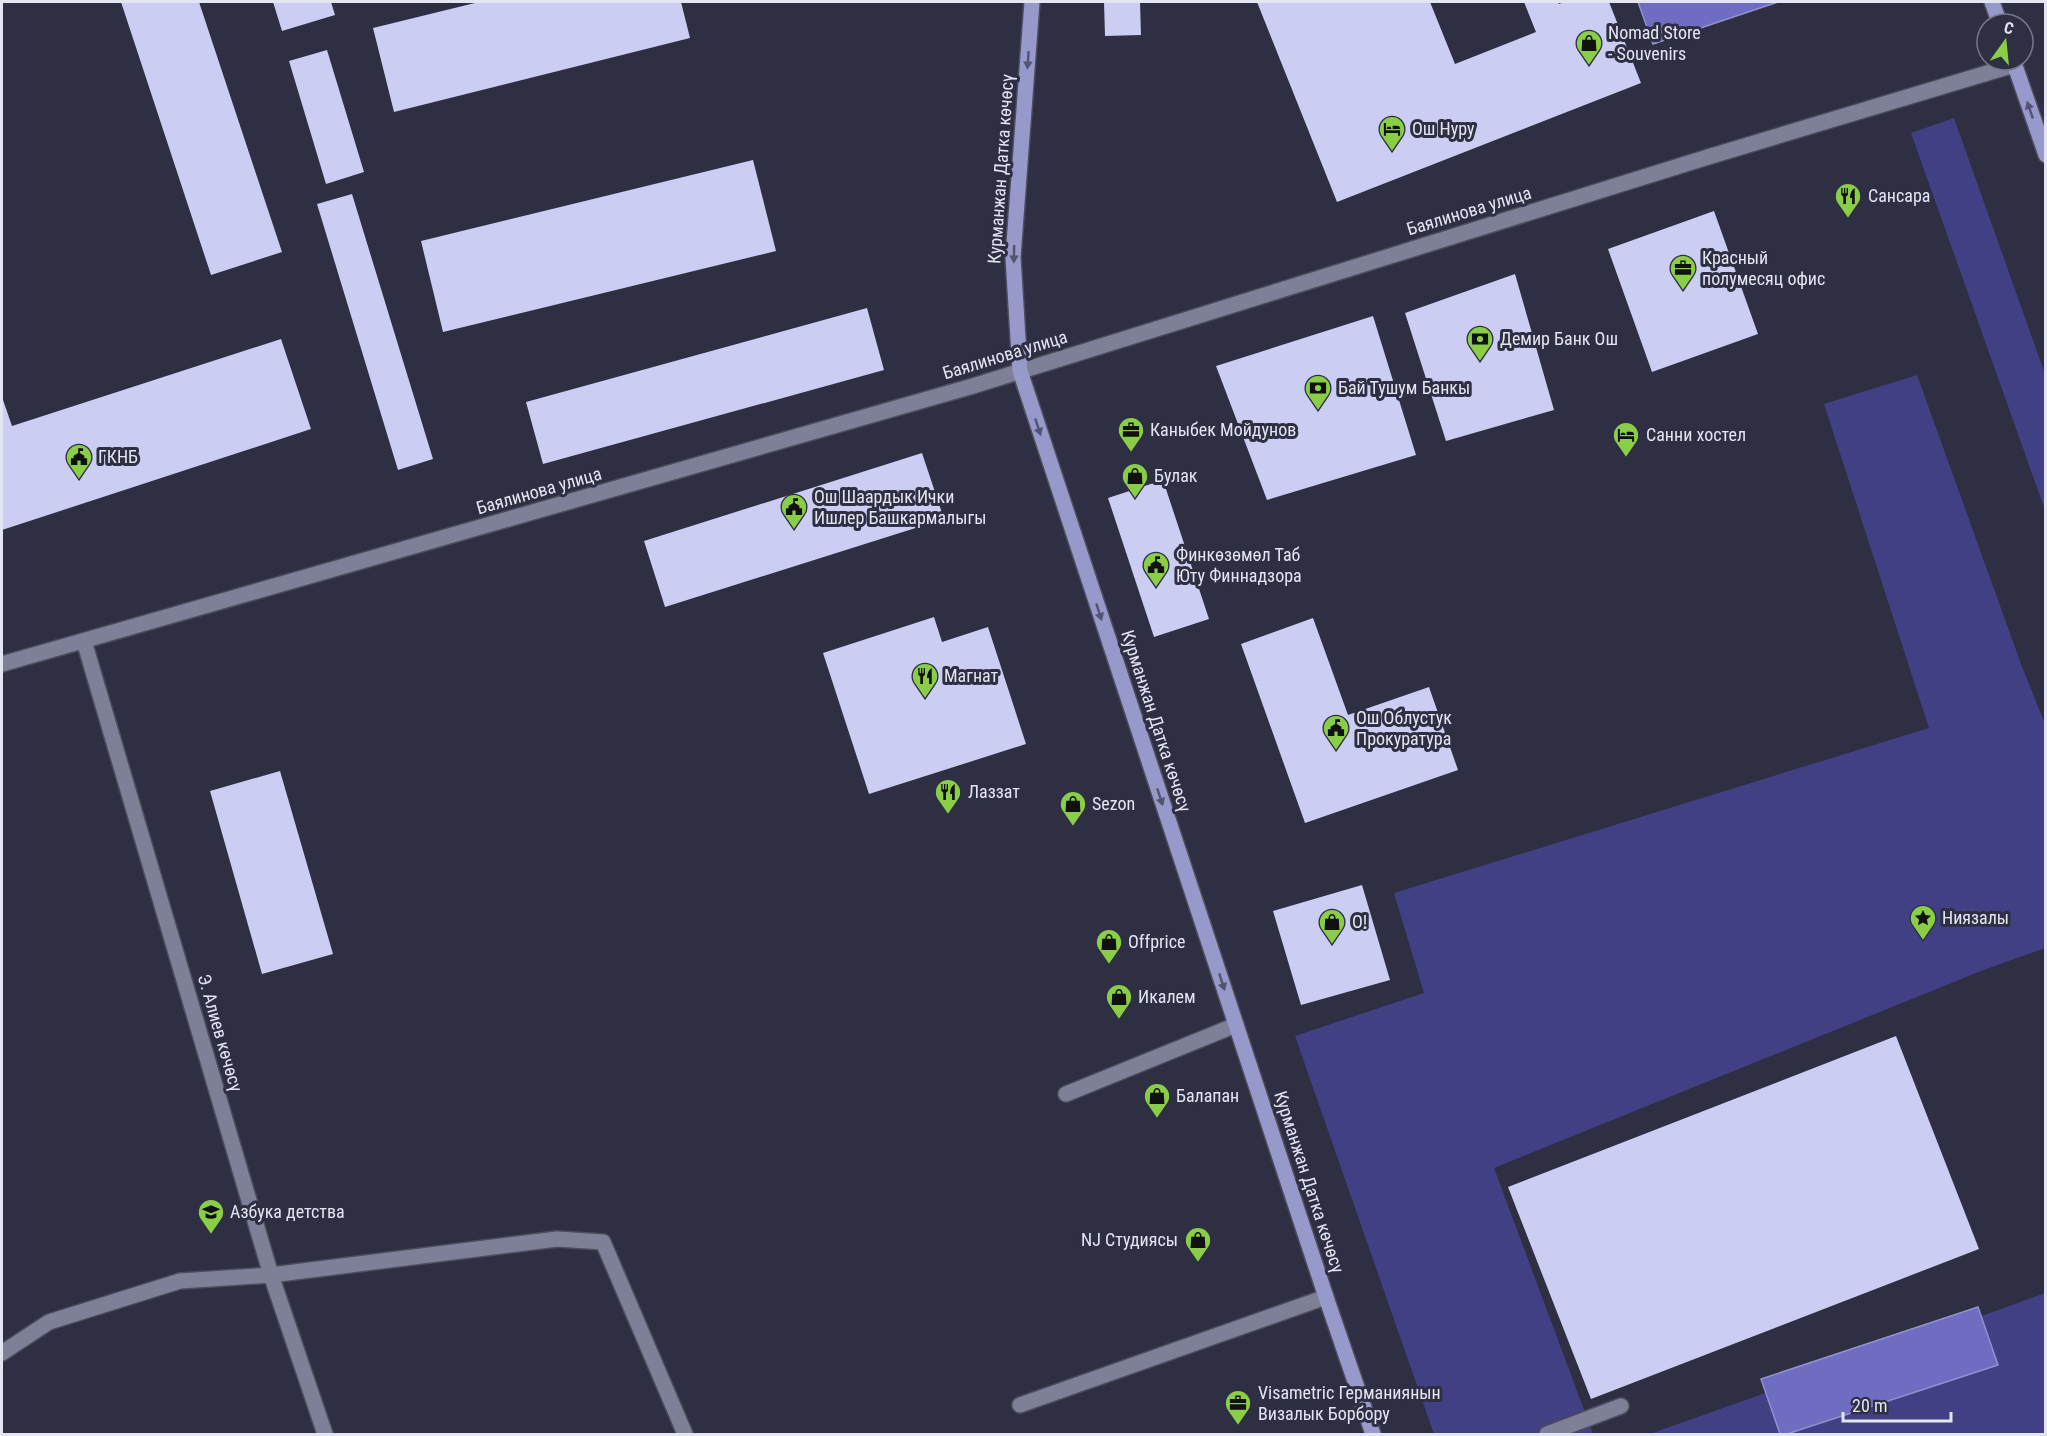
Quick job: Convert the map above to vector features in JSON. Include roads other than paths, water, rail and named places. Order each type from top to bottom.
[{"type":"main road","name":"Курманжан Датка көчөсү","points":[[1032,2],[1013,256],[1020,371],[1373,1434]]},
{"type":"main road","points":[[2017,72],[2046,155]]},
{"type":"street","name":"Баялинова улица","points":[[2,664],[1020,371],[1982,72]]},
{"type":"street","name":"Э. Алиев көчөсү","points":[[84,641],[271,1275],[325,1434]]},
{"type":"street","points":[[1066,1094],[1236,1025]]},
{"type":"street","points":[[2,1353],[49,1322],[180,1281],[271,1275],[557,1239],[603,1242],[685,1434]]},
{"type":"street","points":[[1020,1405],[1326,1297]]},
{"type":"street","points":[[1546,1434],[1621,1406]]},
{"type":"place","name":"Nomad Store - Souvenirs","points":[[1589,66]]},
{"type":"place","name":"Ош Нуру","points":[[1392,152]]},
{"type":"place","name":"Сансара","points":[[1848,219]]},
{"type":"place","name":"Красный полумесяц офис","points":[[1683,291]]},
{"type":"place","name":"Демир Банк Ош","points":[[1480,362]]},
{"type":"place","name":"Бай Тушум Банкы","points":[[1318,411]]},
{"type":"place","name":"Каныбек Мойдунов","points":[[1131,453]]},
{"type":"place","name":"Санни хостел","points":[[1626,458]]},
{"type":"place","name":"ГКНБ","points":[[79,480]]},
{"type":"place","name":"Булак","points":[[1135,499]]},
{"type":"place","name":"Ош Шаардык Ички Ишлер Башкармалыгы","points":[[794,530]]},
{"type":"place","name":"Финкөзөмөл Таб Юту Финнадзора","points":[[1156,588]]},
{"type":"place","name":"Магнат","points":[[925,699]]},
{"type":"place","name":"Ош Облустук Прокуратура","points":[[1336,751]]},
{"type":"place","name":"Лаззат","points":[[948,815]]},
{"type":"place","name":"Sezon","points":[[1073,827]]},
{"type":"place","name":"Ниязалы","points":[[1923,941]]},
{"type":"place","name":"О!","points":[[1332,945]]},
{"type":"place","name":"Offprice","points":[[1109,965]]},
{"type":"place","name":"Икалем","points":[[1119,1020]]},
{"type":"place","name":"Балапан","points":[[1157,1119]]},
{"type":"place","name":"Азбука детства","points":[[211,1235]]},
{"type":"place","name":"NJ Студиясы","points":[[1198,1263]]},
{"type":"place","name":"Visametric Германиянын Визалык Борбору","points":[[1238,1426]]}]
